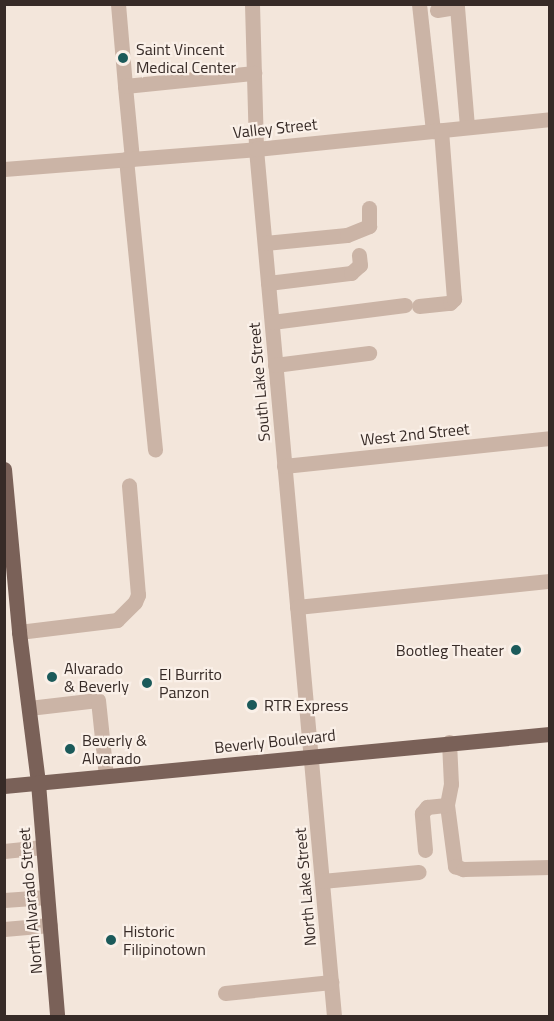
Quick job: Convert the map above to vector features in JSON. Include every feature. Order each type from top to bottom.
[{"type":"main road","name":"North Alvarado Street","points":[[4,469],[19,632],[38,783],[57,1017]]},
{"type":"main road","name":"Beverly Boulevard","points":[[4,786],[549,734]]},
{"type":"street","points":[[118,4],[129,159],[155,450]]},
{"type":"street","name":"South Lake Street","points":[[252,4],[256,149],[311,755]]},
{"type":"street","points":[[272,322],[412,305],[450,303],[454,299],[437,130],[419,4]]},
{"type":"street","points":[[436,10],[457,7],[467,127]]},
{"type":"street","points":[[125,86],[254,73]]},
{"type":"street","name":"Valley Street","points":[[4,169],[256,149],[549,118]]},
{"type":"street","points":[[265,243],[347,235],[369,226],[369,208]]},
{"type":"street","points":[[268,283],[351,273],[360,265],[359,255]]},
{"type":"street","points":[[275,364],[369,353]]},
{"type":"street","name":"West 2nd Street","points":[[284,466],[548,436]]},
{"type":"street","points":[[19,632],[117,620],[135,602],[138,595],[129,485]]},
{"type":"street","points":[[297,607],[549,581]]},
{"type":"street","points":[[29,708],[98,700],[106,776]]},
{"type":"street","points":[[449,742],[451,784],[447,805],[455,866],[463,869],[549,867]]},
{"type":"street","name":"North Lake Street","points":[[311,755],[334,1017]]},
{"type":"street","points":[[425,850],[422,813],[427,807],[447,805]]},
{"type":"street","points":[[4,851],[44,847]]},
{"type":"street","points":[[322,880],[419,872]]},
{"type":"street","points":[[4,900],[47,897]]},
{"type":"street","points":[[4,930],[50,925]]},
{"type":"street","points":[[225,993],[331,982]]},
{"type":"place","name":"Saint Vincent Medical Center","points":[[123,58]]},
{"type":"place","name":"Bootleg Theater","points":[[516,650]]},
{"type":"place","name":"Alvarado & Beverly","points":[[52,677]]},
{"type":"place","name":"El Burrito Panzon","points":[[147,683]]},
{"type":"place","name":"RTR Express","points":[[252,705]]},
{"type":"place","name":"Beverly & Alvarado","points":[[70,749]]},
{"type":"place","name":"Historic Filipinotown","points":[[111,940]]}]
